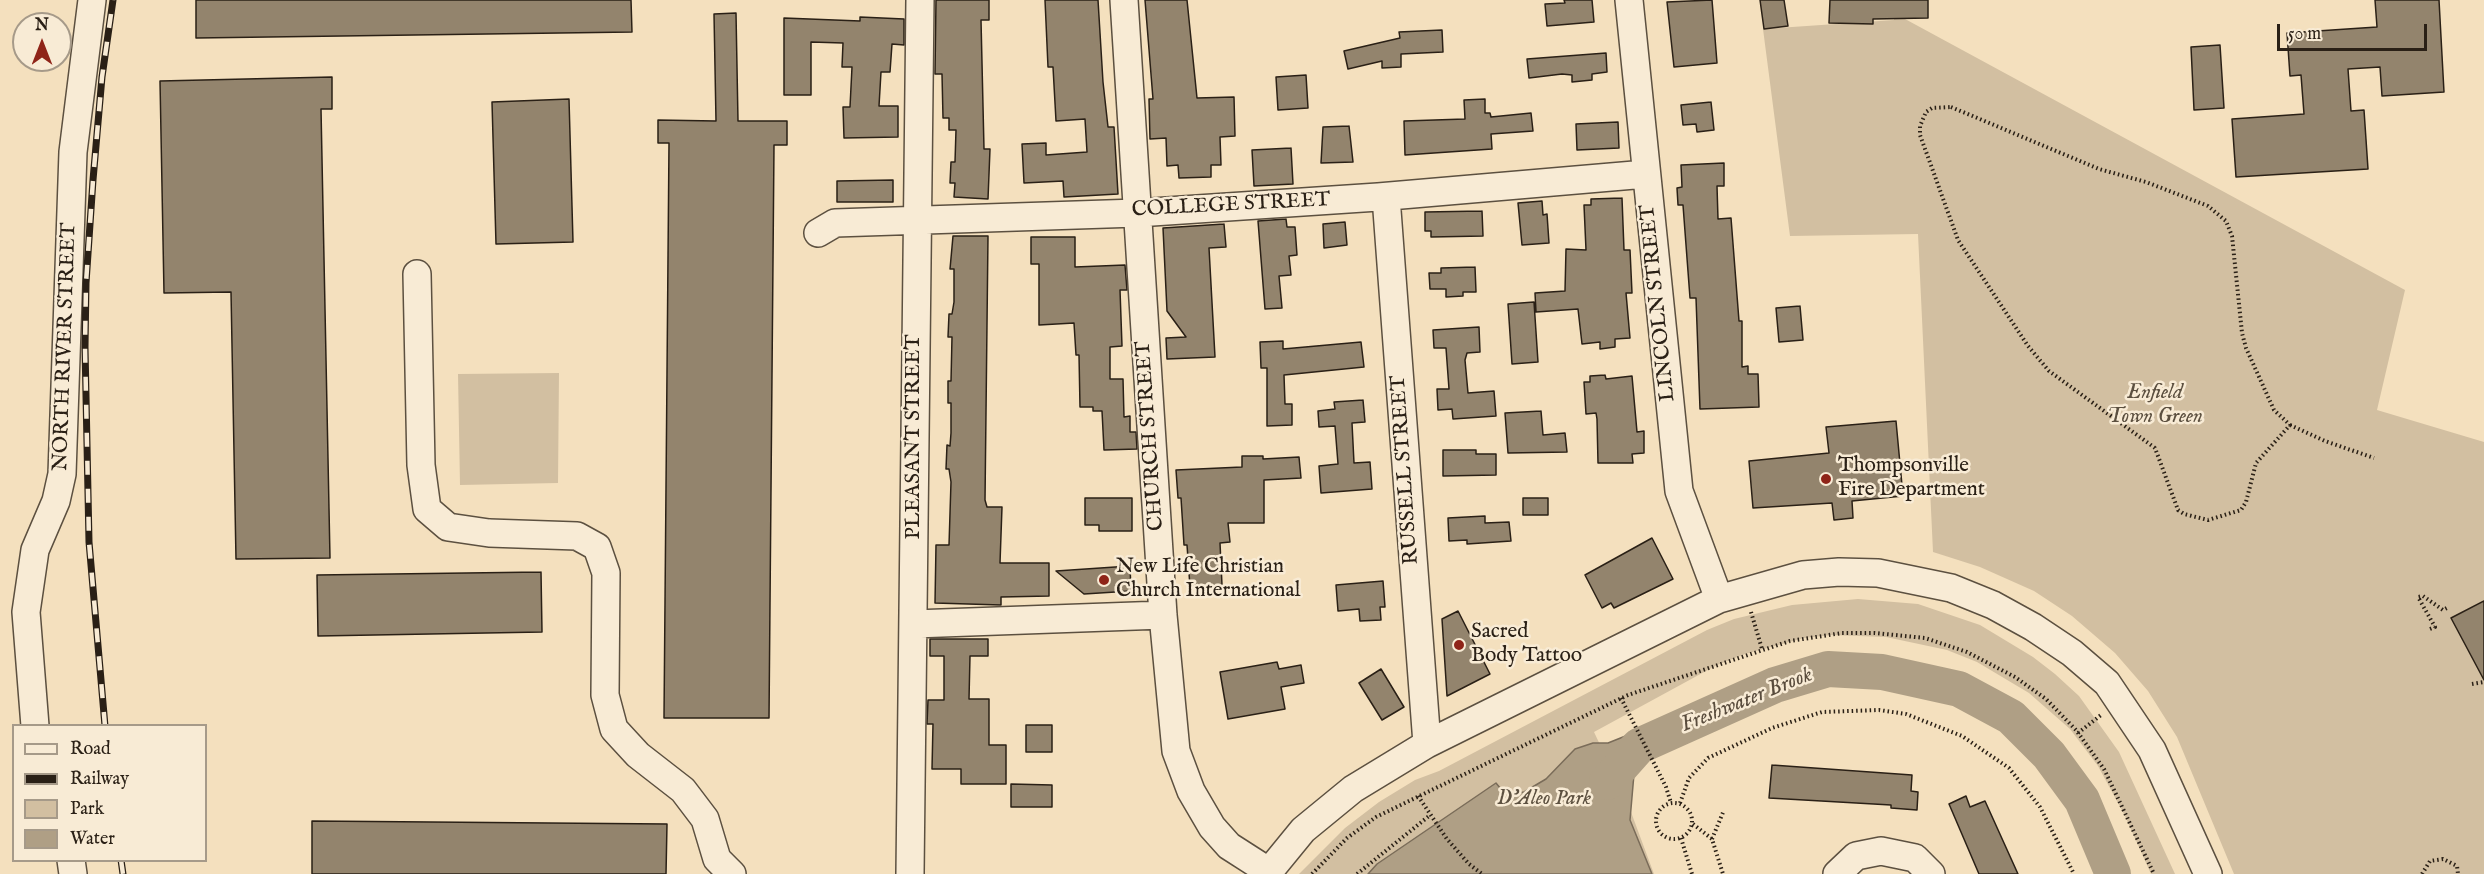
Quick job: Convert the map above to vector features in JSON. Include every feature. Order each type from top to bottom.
[{"type":"street","name":"NORTH RIVER STREET","points":[[35,724],[27,638],[27,603],[35,550],[56,501],[62,474],[73,152],[92,0]]},
{"type":"street","name":"PLEASANT STREET","points":[[910,874],[920,0]]},
{"type":"street","name":"CHURCH STREET","points":[[1124,0],[1163,615],[1176,752],[1182,771],[1212,827],[1229,846],[1268,873]]},
{"type":"street","name":"LINCOLN STREET","points":[[1629,0],[1679,491],[1719,599]]},
{"type":"street","name":"COLLEGE STREET","points":[[818,233],[835,223],[916,222],[997,215],[1137,213],[1386,197],[1646,174]]},
{"type":"street","name":"RUSSELL STREET","points":[[1386,197],[1427,744]]},
{"type":"street","points":[[417,274],[421,465],[427,509],[448,527],[489,533],[577,536],[597,547],[606,573],[605,695],[614,729],[638,755],[683,790],[705,819],[717,869]]},
{"type":"street","points":[[1268,873],[1303,830],[1353,789],[1427,744],[1719,599],[1803,575],[1839,572],[1878,573],[1951,588],[1993,605],[2033,627],[2072,653],[2107,683],[2151,750],[2208,874]]},
{"type":"street","points":[[914,624],[1163,615]]},
{"type":"street","points":[[1837,874],[1856,856],[1881,851],[1915,858],[1931,874]]},
{"type":"path","points":[[2289,425],[2256,463],[2247,502],[2241,510],[2208,520],[2184,514],[2178,510],[2164,465],[2155,448],[2049,371],[2028,346],[2006,310],[1965,254],[1920,135],[1920,126],[1926,112],[1932,108],[1951,107],[2098,170],[2146,182],[2215,211],[2226,221],[2232,236],[2242,333],[2246,348],[2274,410],[2289,425],[2325,441],[2374,458]]},
{"type":"path","points":[[2430,629],[2435,627],[2418,597],[2423,596],[2443,610],[2447,608]]},
{"type":"path","points":[[1751,611],[1762,649]]},
{"type":"path","points":[[1312,874],[1347,838],[1376,817],[1622,700],[1790,641],[1842,633],[1875,633],[1924,638],[1967,652],[2015,677],[2046,699],[2078,733],[2104,769],[2120,798],[2154,874]]},
{"type":"path","points":[[2472,684],[2484,681]]},
{"type":"path","points":[[1622,700],[1666,788],[1671,803]]},
{"type":"path","points":[[1680,803],[1689,778],[1708,758],[1772,728],[1822,712],[1879,710],[1906,714],[1962,736],[2008,768],[2040,807],[2074,874]]},
{"type":"path","points":[[2078,733],[2102,714]]},
{"type":"path","points":[[1418,796],[1430,816],[1469,864],[1482,874]]},
{"type":"path","points":[[1680,803],[1690,810],[1693,824],[1681,838],[1669,838],[1657,826],[1657,814],[1665,805],[1680,803]]},
{"type":"path","points":[[1712,839],[1724,810]]},
{"type":"path","points":[[1357,874],[1430,816]]},
{"type":"path","points":[[1693,824],[1712,839],[1723,874]]},
{"type":"path","points":[[1681,838],[1692,874]]},
{"type":"path","points":[[2422,874],[2430,861],[2443,859],[2457,866],[2458,874]]},
{"type":"green space","name":"Enfield Town Green","points":[[1894,13],[2405,290],[2377,410],[2484,442],[2484,874],[2234,874],[2177,737],[2148,691],[2115,653],[2072,616],[2034,591],[1980,567],[1933,552],[1918,234],[1790,236],[1763,29],[1894,20]]},
{"type":"green space","points":[[559,373],[558,483],[460,485],[458,374]]},
{"type":"green space","name":"D'Aleo Park","points":[[1858,599],[1918,604],[1980,625],[2033,657],[2055,674],[2079,696],[2119,752],[2175,874],[2151,874],[2125,816],[2098,766],[2070,729],[2029,693],[1977,662],[1947,650],[1886,637],[1831,635],[1804,638],[1745,654],[1717,665],[1594,732],[1628,804],[1654,874],[1299,874],[1345,828],[1379,802],[1415,780],[1439,771],[1707,630],[1734,619],[1792,605]]},
{"type":"water","points":[[1633,733],[1647,762],[1634,774],[1630,820],[1652,874],[1368,874],[1377,864],[1496,783],[1505,794],[1524,792],[1546,779],[1575,749],[1593,743],[1608,743]]},
{"type":"building","points":[[196,0],[631,0],[632,32],[196,38]]},
{"type":"building","points":[[936,0],[989,0],[989,20],[981,20],[984,149],[990,149],[988,199],[954,197],[955,183],[950,183],[951,162],[955,162],[956,130],[949,130],[949,118],[943,118],[942,74],[935,74]]},
{"type":"building","points":[[1045,0],[1098,0],[1103,82],[1108,127],[1114,127],[1118,194],[1064,197],[1063,181],[1024,183],[1022,144],[1046,143],[1046,155],[1087,152],[1085,119],[1056,121],[1053,67],[1048,67]]},
{"type":"building","points":[[1145,0],[1187,0],[1197,98],[1234,97],[1235,136],[1220,137],[1221,165],[1211,165],[1211,177],[1179,178],[1178,165],[1167,166],[1166,138],[1150,139],[1149,99],[1153,99]]},
{"type":"building","points":[[1564,0],[1592,0],[1594,22],[1547,26],[1545,4],[1565,3]]},
{"type":"building","points":[[1712,0],[1717,63],[1674,67],[1667,2]]},
{"type":"building","points":[[1760,0],[1784,0],[1788,26],[1764,29]]},
{"type":"building","points":[[1830,0],[1928,0],[1928,18],[1873,19],[1873,24],[1829,23]]},
{"type":"building","points":[[2375,0],[2439,0],[2444,92],[2382,96],[2380,67],[2348,69],[2351,111],[2364,110],[2368,169],[2236,177],[2232,119],[2304,114],[2301,75],[2290,76],[2287,33],[2377,27]]},
{"type":"building","points":[[736,13],[738,121],[787,121],[787,145],[774,145],[769,718],[664,718],[669,143],[658,143],[658,120],[716,121],[714,14]]},
{"type":"building","points":[[860,17],[904,19],[904,45],[892,44],[890,72],[881,72],[879,106],[898,106],[898,137],[844,138],[843,107],[850,107],[852,67],[842,67],[843,43],[811,42],[811,95],[784,95],[784,18],[860,21]]},
{"type":"building","points":[[1442,30],[1443,52],[1401,54],[1401,67],[1382,68],[1382,61],[1348,69],[1344,51],[1400,38],[1399,32]]},
{"type":"building","points":[[2220,45],[2224,108],[2194,110],[2191,47]]},
{"type":"building","points":[[1606,53],[1607,72],[1592,74],[1592,80],[1572,82],[1572,75],[1562,74],[1529,78],[1527,59]]},
{"type":"building","points":[[1306,75],[1308,108],[1278,110],[1276,77]]},
{"type":"building","points":[[332,77],[332,109],[321,109],[330,558],[236,559],[231,292],[164,293],[160,81]]},
{"type":"building","points":[[569,99],[573,242],[496,244],[492,102]]},
{"type":"building","points":[[1485,99],[1485,113],[1490,113],[1491,117],[1531,113],[1533,131],[1491,134],[1492,149],[1405,155],[1404,121],[1465,119],[1464,100]]},
{"type":"building","points":[[1711,102],[1714,130],[1697,132],[1696,124],[1683,125],[1681,105]]},
{"type":"building","points":[[1618,122],[1619,148],[1577,150],[1576,124]]},
{"type":"building","points":[[1349,126],[1353,162],[1321,163],[1323,127]]},
{"type":"building","points":[[1291,148],[1293,184],[1254,186],[1252,150]]},
{"type":"building","points":[[1724,163],[1724,186],[1717,186],[1718,219],[1731,218],[1739,321],[1742,321],[1742,367],[1748,366],[1748,374],[1758,374],[1759,407],[1700,409],[1696,298],[1690,298],[1683,205],[1678,205],[1677,188],[1682,187],[1681,165]]},
{"type":"building","points":[[893,180],[893,202],[837,202],[837,181]]},
{"type":"building","points":[[1622,198],[1624,250],[1630,250],[1632,293],[1626,293],[1630,338],[1615,339],[1615,347],[1600,349],[1600,342],[1582,344],[1578,309],[1536,312],[1535,293],[1565,291],[1566,249],[1586,250],[1584,205],[1591,205],[1591,199]]},
{"type":"building","points":[[1542,201],[1543,215],[1547,214],[1549,243],[1522,245],[1518,203]]},
{"type":"building","points":[[1482,211],[1483,236],[1431,237],[1431,231],[1425,231],[1425,212]]},
{"type":"building","points":[[1286,219],[1287,227],[1295,227],[1297,255],[1289,256],[1291,275],[1279,276],[1282,308],[1265,309],[1258,221]]},
{"type":"building","points":[[1345,222],[1347,245],[1324,248],[1323,224]]},
{"type":"building","points":[[1224,224],[1226,247],[1209,248],[1215,357],[1167,359],[1166,338],[1186,337],[1167,311],[1163,228]]},
{"type":"building","points":[[953,236],[988,236],[985,500],[987,507],[1002,507],[1000,563],[1049,563],[1049,596],[1001,597],[1001,605],[935,603],[936,545],[949,545],[951,482],[949,469],[946,469],[947,445],[950,446],[951,433],[948,381],[951,381],[952,337],[948,337],[949,314],[952,314],[954,302],[954,269],[950,269]]},
{"type":"building","points":[[1031,237],[1075,237],[1075,267],[1125,265],[1127,290],[1120,290],[1122,346],[1110,347],[1110,379],[1123,379],[1124,417],[1130,416],[1130,432],[1136,432],[1137,449],[1104,450],[1102,411],[1093,411],[1093,407],[1080,407],[1079,355],[1076,355],[1074,323],[1039,325],[1039,264],[1031,264]]},
{"type":"building","points":[[1475,267],[1476,292],[1463,292],[1463,296],[1446,297],[1446,289],[1430,289],[1429,273],[1441,273],[1441,268]]},
{"type":"building","points":[[1534,302],[1538,362],[1512,364],[1508,304]]},
{"type":"building","points":[[1800,306],[1803,340],[1779,342],[1776,308]]},
{"type":"building","points":[[1479,327],[1480,352],[1467,353],[1465,360],[1468,393],[1494,391],[1496,416],[1453,419],[1452,409],[1438,410],[1437,389],[1449,389],[1446,348],[1434,348],[1433,330]]},
{"type":"building","points":[[1283,341],[1283,349],[1361,342],[1364,367],[1284,375],[1285,404],[1292,404],[1292,425],[1267,426],[1267,368],[1261,368],[1260,342]]},
{"type":"building","points":[[1605,375],[1606,379],[1632,376],[1637,432],[1644,431],[1644,453],[1632,454],[1633,463],[1598,463],[1596,413],[1586,414],[1584,382],[1590,382],[1590,376]]},
{"type":"building","points":[[1363,400],[1365,422],[1352,423],[1354,463],[1370,462],[1372,489],[1321,493],[1319,466],[1338,464],[1335,426],[1319,427],[1318,411],[1335,409],[1334,402]]},
{"type":"building","points":[[1541,411],[1543,435],[1565,433],[1567,452],[1508,453],[1505,413]]},
{"type":"building","name":"Thompsonville Fire Department","points":[[1896,421],[1903,496],[1852,501],[1853,518],[1834,520],[1832,503],[1753,508],[1749,461],[1829,453],[1826,427]]},
{"type":"building","points":[[1443,450],[1476,450],[1476,454],[1496,454],[1496,475],[1443,476]]},
{"type":"building","points":[[1242,456],[1263,456],[1263,459],[1299,457],[1301,478],[1264,480],[1264,523],[1228,523],[1230,542],[1220,543],[1222,585],[1190,587],[1187,545],[1184,545],[1181,498],[1178,498],[1176,470],[1242,467]]},
{"type":"building","points":[[1085,498],[1132,498],[1132,531],[1099,531],[1099,525],[1085,525]]},
{"type":"building","points":[[1523,498],[1548,498],[1548,515],[1523,515]]},
{"type":"building","points":[[1485,516],[1485,523],[1509,522],[1511,541],[1467,544],[1467,540],[1449,541],[1448,518]]},
{"type":"building","points":[[1652,538],[1673,579],[1614,608],[1611,603],[1602,608],[1585,575]]},
{"type":"building","name":"New Life Christian Church International","points":[[1130,566],[1131,591],[1084,594],[1056,571]]},
{"type":"building","points":[[541,572],[542,632],[318,636],[317,575]]},
{"type":"building","points":[[1383,581],[1385,607],[1380,607],[1381,620],[1360,621],[1359,609],[1338,611],[1336,585]]},
{"type":"building","points":[[2484,601],[2484,680],[2451,618]]},
{"type":"building","points":[[1458,611],[1490,674],[1447,696],[1442,619]]},
{"type":"building","points":[[930,639],[988,639],[988,656],[970,656],[969,699],[989,699],[989,745],[1006,745],[1006,784],[961,784],[961,769],[932,769],[933,724],[927,724],[928,700],[944,700],[944,656],[930,656]]},
{"type":"building","points":[[1277,662],[1279,669],[1301,665],[1304,683],[1281,687],[1285,709],[1228,719],[1220,672]]},
{"type":"building","points":[[1381,669],[1404,707],[1382,720],[1359,683]]},
{"type":"building","points":[[1026,725],[1052,725],[1052,752],[1026,752]]},
{"type":"building","points":[[1772,765],[1912,775],[1911,791],[1918,792],[1917,810],[1891,808],[1891,805],[1769,798]]},
{"type":"building","points":[[1011,784],[1052,785],[1052,807],[1011,807]]},
{"type":"building","points":[[1966,796],[1970,807],[1985,801],[2018,874],[1979,874],[1949,804]]},
{"type":"building","points":[[312,821],[667,824],[666,874],[312,874]]},
{"type":"waterway","name":"Freshwater Brook","points":[[1607,782],[1639,746],[1775,685],[1828,669],[1882,672],[1959,689],[2011,717],[2049,755],[2082,800],[2113,874]]},
{"type":"railway","points":[[105,724],[89,542],[85,347],[86,283],[93,180],[102,77],[113,0]]},
{"type":"railway","points":[[121,862],[123,874]]},
{"type":"place","name":"Thompsonville Fire Department","points":[[1826,479]]},
{"type":"place","name":"New Life Christian Church International","points":[[1104,580]]},
{"type":"place","name":"Sacred Body Tattoo","points":[[1459,645]]}]
